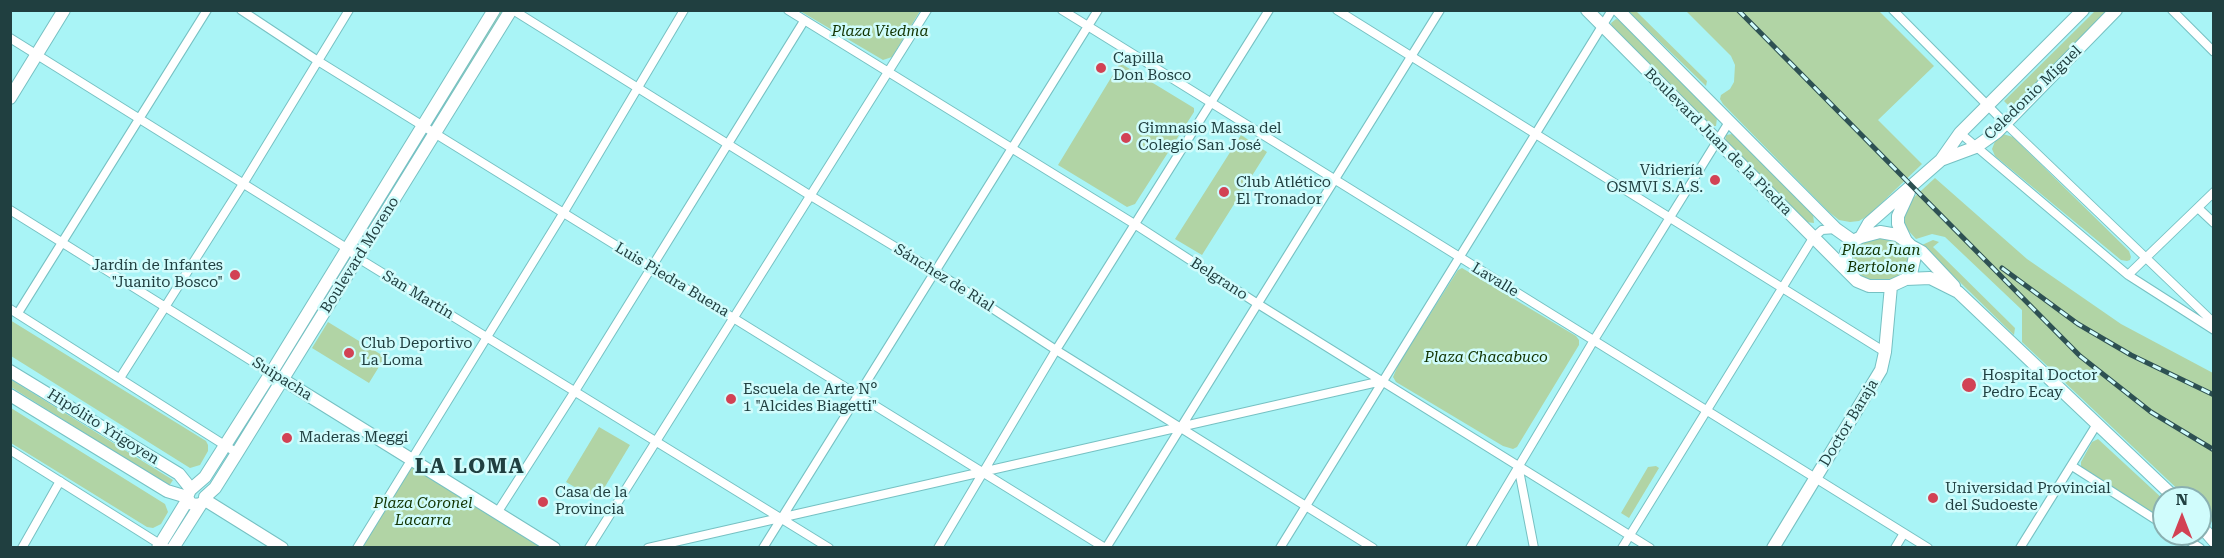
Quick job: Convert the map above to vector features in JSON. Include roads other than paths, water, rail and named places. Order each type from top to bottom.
[{"type":"main road","points":[[10,98],[64,10]]},
{"type":"main road","name":"Boulevard Moreno","points":[[165,546],[190,493],[205,477],[271,373],[494,10]]},
{"type":"main road","name":"Boulevard Moreno","points":[[165,546],[215,488],[512,10]]},
{"type":"main road","name":"Boulevard Juan de la Piedra","points":[[1587,10],[1849,273],[1863,284],[1892,286]]},
{"type":"main road","name":"Boulevard Juan de la Piedra","points":[[1618,10],[1836,229],[1857,239]]},
{"type":"main road","name":"Celedonio Miguel","points":[[1857,239],[1869,223],[1941,160],[1960,134],[2084,10]]},
{"type":"main road","name":"Celedonio Miguel","points":[[1941,160],[1976,147],[2005,123],[2116,10]]},
{"type":"main road","name":"Celedonio Miguel","points":[[1909,244],[1898,224],[1898,216],[1912,186]]},
{"type":"main road","points":[[1849,273],[1846,252],[1857,239],[1880,232],[1897,235],[1922,252],[1958,292],[2162,486]]},
{"type":"main road","points":[[1892,286],[1906,279],[1914,267],[1915,256],[1909,244]]},
{"type":"main road","points":[[1906,279],[1930,278],[1958,292]]},
{"type":"main road","name":"Doctor Baraja","points":[[1773,548],[1881,370],[1886,352],[1892,286]]},
{"type":"main road","name":"Hipólito Yrigoyen","points":[[10,371],[179,474],[190,493],[192,505],[204,500],[282,548]]},
{"type":"main road","name":"Suipacha","points":[[271,373],[554,548]]},
{"type":"main road","name":"Hipólito Yrigoyen","points":[[10,395],[167,491],[190,493]]},
{"type":"street","points":[[207,10],[63,243],[14,311],[237,453]]},
{"type":"street","name":"Luis Piedra Buena","points":[[240,10],[318,61],[1105,548]]},
{"type":"street","points":[[120,378],[243,184],[349,10]]},
{"type":"street","name":"Sánchez de Rial","points":[[512,10],[935,271],[1056,350],[1373,548]]},
{"type":"street","points":[[357,548],[564,212],[684,10]]},
{"type":"street","name":"Belgrano","points":[[788,10],[1136,225],[1258,304],[1650,548]]},
{"type":"street","points":[[590,548],[927,10]]},
{"type":"street","name":"Lavalle","points":[[1062,10],[1928,548]]},
{"type":"street","points":[[763,548],[1098,10]]},
{"type":"street","points":[[938,548],[1056,350],[1269,10]]},
{"type":"street","points":[[1337,10],[1886,352]]},
{"type":"street","points":[[1105,548],[1440,10]]},
{"type":"street","points":[[1280,548],[1612,10]]},
{"type":"street","points":[[1893,10],[2005,123],[2214,323]]},
{"type":"street","points":[[2172,10],[2214,52]]},
{"type":"street","points":[[497,513],[804,21]]},
{"type":"street","name":"San Martín","points":[[10,38],[348,249],[358,258],[829,548]]},
{"type":"street","points":[[1470,548],[1668,218],[1729,122]]},
{"type":"street","points":[[1960,134],[2128,274],[2214,330]]},
{"type":"street","points":[[2128,274],[2214,192]]},
{"type":"street","points":[[2198,208],[2214,223]]},
{"type":"street","name":"Suipacha","points":[[10,210],[271,373]]},
{"type":"street","points":[[1622,548],[1813,238],[1822,230],[1836,229]]},
{"type":"street","points":[[648,548],[1382,381]]},
{"type":"street","points":[[2020,548],[2097,424]]},
{"type":"street","points":[[10,450],[165,546]]},
{"type":"street","points":[[1518,465],[1534,548]]},
{"type":"street","points":[[2072,466],[2152,517]]},
{"type":"street","points":[[22,548],[60,481]]},
{"type":"street","points":[[1895,548],[1904,533]]},
{"type":"railway","points":[[1738,10],[2080,356],[2151,412],[2214,450]]},
{"type":"railway","points":[[2002,268],[2078,324],[2131,355],[2214,395]]},
{"type":"place","name":"Capilla Don Bosco","points":[[1101,68]]},
{"type":"place","name":"Gimnasio Massa del Colegio San José","points":[[1126,138]]},
{"type":"place","name":"Vidriería OSMVI S.A.S.","points":[[1715,180]]},
{"type":"place","name":"Club Atlético El Tronador","points":[[1224,192]]},
{"type":"place","name":"Jardín de Infantes \"Juanito Bosco\"","points":[[235,275]]},
{"type":"place","name":"Club Deportivo La Loma","points":[[349,353]]},
{"type":"place","name":"Hospital Doctor Pedro Ecay","points":[[1969,385]]},
{"type":"place","name":"Escuela de Arte N° 1 \"Alcides Biagetti\"","points":[[731,399]]},
{"type":"place","name":"Maderas Meggi","points":[[287,438]]},
{"type":"place","name":"Universidad Provincial del Sudoeste","points":[[1933,498]]},
{"type":"place","name":"Casa de la Provincia","points":[[543,502]]},
{"type":"district","name":"LA LOMA","points":[[470,467]]},
{"type":"park label","name":"Plaza Viedma","points":[[880,32]]},
{"type":"park label","name":"Plaza Juan Bertolone","points":[[1881,260]]},
{"type":"park label","name":"Plaza Chacabuco","points":[[1486,358]]},
{"type":"park label","name":"Plaza Coronel Lacarra","points":[[423,512]]}]
